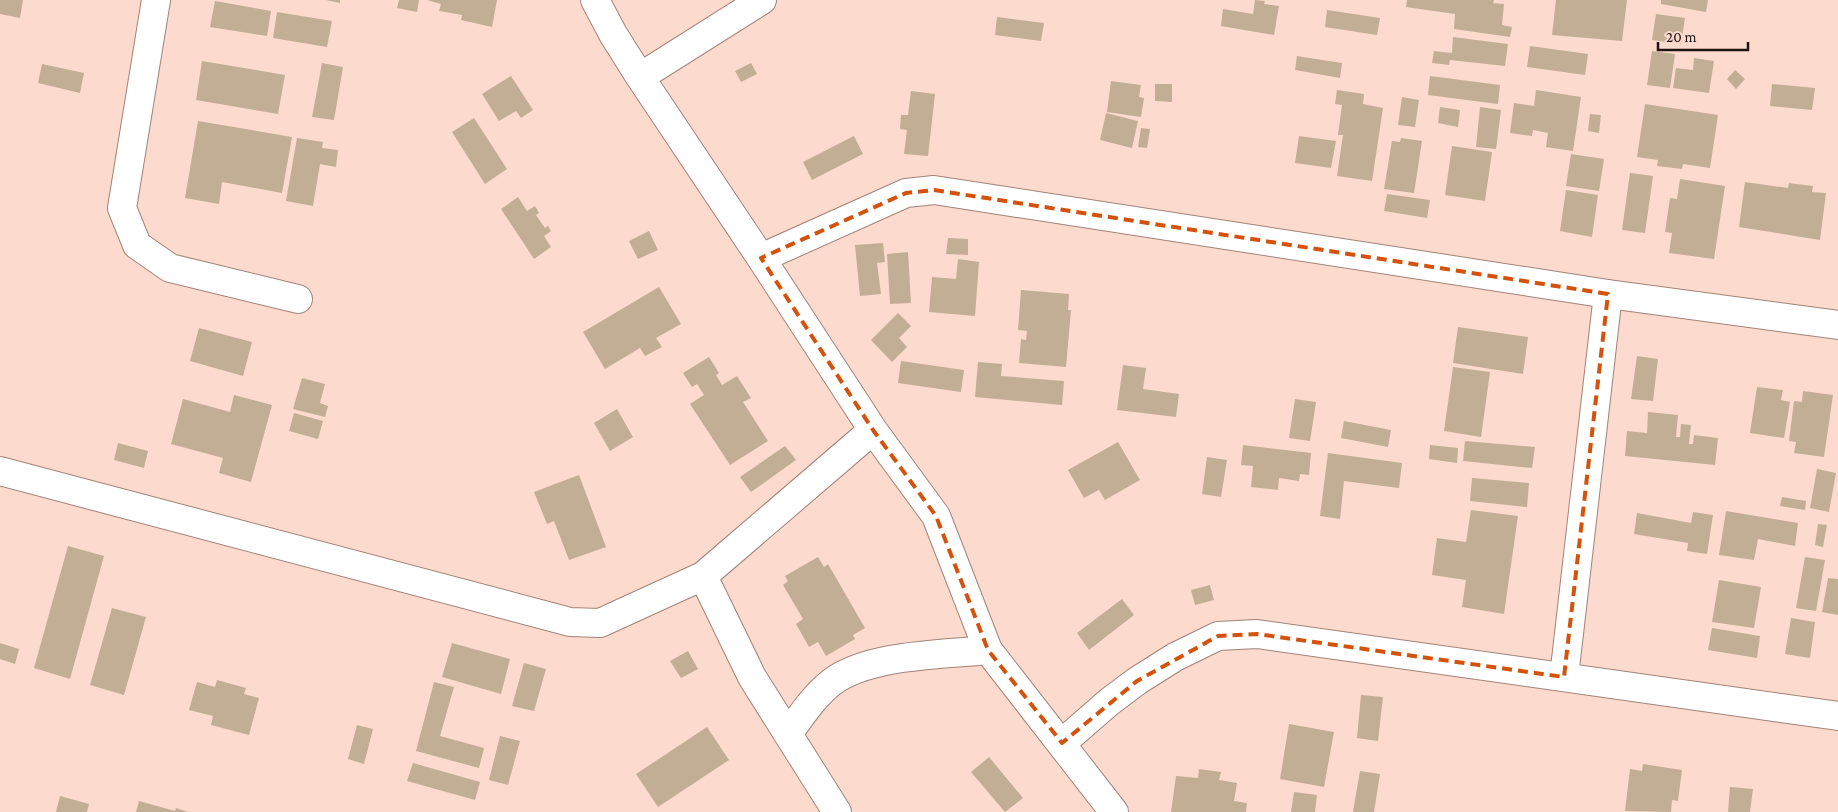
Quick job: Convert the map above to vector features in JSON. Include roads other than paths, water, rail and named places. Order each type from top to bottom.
[{"type":"street","points":[[156,0],[122,208],[137,245],[170,268],[298,299]]},
{"type":"street","points":[[595,0],[613,34],[640,77],[873,430],[936,516],[988,650],[1114,812]]},
{"type":"street","points":[[640,77],[762,0]]},
{"type":"street","points":[[761,258],[906,193],[934,190],[1608,294],[1838,325]]},
{"type":"street","points":[[1564,677],[1608,294]]},
{"type":"street","points":[[0,471],[570,622],[600,623],[703,576],[873,430]]},
{"type":"street","points":[[703,576],[752,677],[837,812]]},
{"type":"street","points":[[1062,743],[1109,702],[1137,681],[1175,657],[1218,636],[1256,634],[1838,716]]},
{"type":"street","points":[[788,734],[815,697],[833,682],[854,669],[872,663],[988,650]]}]
